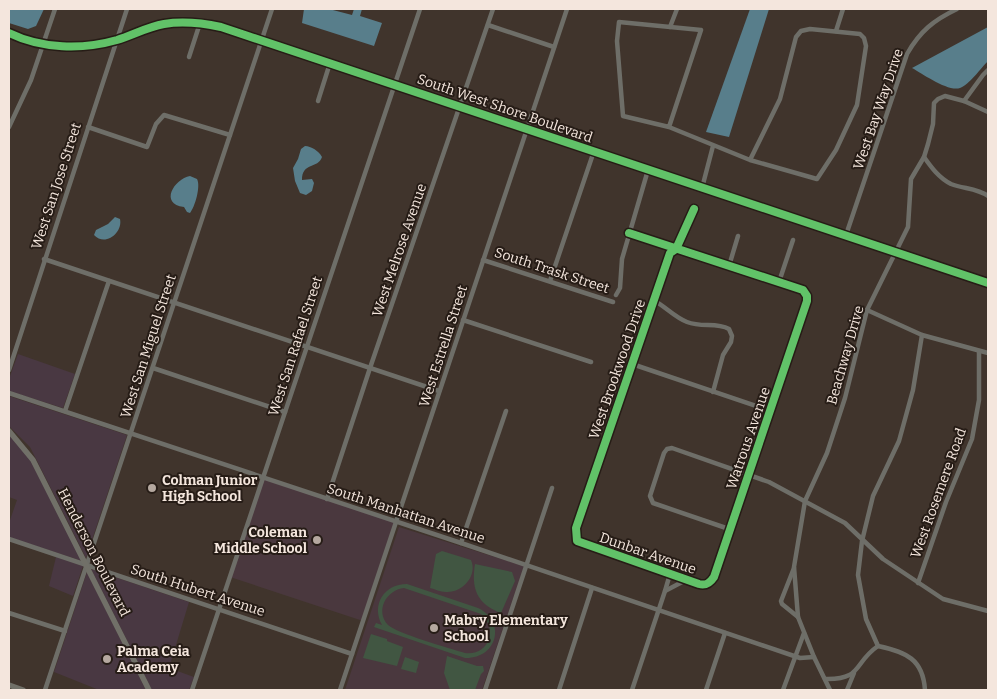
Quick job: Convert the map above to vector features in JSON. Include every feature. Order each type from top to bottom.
[{"type":"street","points":[[9,127],[31,80],[55,9]]},
{"type":"street","name":"West San Jose Street","points":[[9,370],[127,9]]},
{"type":"street","name":"West San Miguel Street","points":[[45,690],[272,9]]},
{"type":"street","name":"West San Rafael Street","points":[[192,690],[420,9]]},
{"type":"street","name":"West Melrose Avenue","points":[[327,499],[493,9]]},
{"type":"street","name":"West Estrella Street","points":[[340,690],[567,9]]},
{"type":"street","points":[[670,27],[676,9]]},
{"type":"street","points":[[836,31],[843,9]]},
{"type":"street","name":"West Bay Way Drive","points":[[846,235],[907,54],[915,40],[929,25],[957,9]]},
{"type":"street","points":[[189,57],[200,22]]},
{"type":"street","name":"South West Shore Boulevard","points":[[9,33],[27,41],[44,45],[80,46],[117,40],[156,26],[200,22],[221,27],[988,283]]},
{"type":"street","points":[[669,127],[701,30],[620,22],[617,41],[623,116],[669,127],[750,160],[817,179],[836,150],[857,105],[866,46],[864,38],[860,34],[810,29],[801,31],[796,37],[780,99],[750,160]]},
{"type":"street","points":[[488,25],[554,47]]},
{"type":"street","points":[[318,101],[330,63]]},
{"type":"street","points":[[964,101],[982,75],[988,70]]},
{"type":"street","name":"Beachway Drive","points":[[794,567],[805,502],[827,453],[842,408],[867,310],[908,227],[911,179],[924,157],[933,124],[934,103],[938,98],[945,96],[964,101],[988,112]]},
{"type":"street","points":[[88,127],[148,147],[156,124],[164,115],[230,136]]},
{"type":"street","points":[[702,188],[713,146]]},
{"type":"street","points":[[550,281],[594,151]]},
{"type":"street","points":[[924,157],[935,172],[951,184],[982,192],[988,196]]},
{"type":"street","points":[[616,294],[620,288],[622,259],[648,170]]},
{"type":"street","name":"West Brookwood Drive","points":[[576,541],[576,528],[653,300],[670,253],[676,249],[694,209]]},
{"type":"street","points":[[629,233],[779,282],[793,240]]},
{"type":"street","points":[[729,266],[738,236]]},
{"type":"street","points":[[44,259],[439,391]]},
{"type":"street","name":"South Trask Street","points":[[483,260],[613,302]]},
{"type":"street","points":[[65,411],[109,281]]},
{"type":"street","name":"Watrous Avenue","points":[[710,582],[714,577],[807,302],[807,296],[803,290],[779,282]]},
{"type":"street","points":[[653,300],[686,322],[702,326],[722,325],[729,329],[732,342],[723,355],[714,392]]},
{"type":"street","points":[[867,310],[922,335],[988,353]]},
{"type":"street","points":[[463,320],[591,362]]},
{"type":"street","points":[[878,646],[866,618],[858,575],[862,541],[873,496],[899,440],[904,424],[913,390],[922,335]]},
{"type":"street","name":"West Rosemere Road","points":[[918,583],[946,502],[972,439],[979,400],[978,351]]},
{"type":"street","points":[[9,358],[13,353]]},
{"type":"street","points":[[632,364],[771,411]]},
{"type":"street","points":[[153,368],[285,412]]},
{"type":"street","name":"South Manhattan Avenue","points":[[9,393],[800,658],[814,657]]},
{"type":"street","points":[[461,543],[506,412]]},
{"type":"street","name":"Henderson Boulevard","points":[[9,431],[33,460],[149,690]]},
{"type":"street","points":[[729,529],[653,503],[650,496],[667,449],[672,448],[769,482],[845,523],[883,559],[943,599],[988,611]]},
{"type":"street","points":[[485,690],[552,488]]},
{"type":"street","name":"South Hubert Avenue","points":[[9,539],[352,654]]},
{"type":"street","name":"Dunbar Avenue","points":[[576,541],[702,585],[710,582]]},
{"type":"street","points":[[794,567],[781,601],[798,617]]},
{"type":"street","points":[[794,567],[798,617],[830,690]]},
{"type":"street","points":[[632,690],[670,574]]},
{"type":"street","points":[[665,591],[686,580]]},
{"type":"street","points":[[559,690],[592,588]]},
{"type":"street","points":[[9,612],[65,631]]},
{"type":"street","points":[[706,690],[725,632]]},
{"type":"street","points":[[783,690],[804,632]]},
{"type":"street","points":[[847,690],[854,673],[868,653],[878,646],[899,651],[918,665],[924,676],[925,690]]},
{"type":"street","points":[[826,679],[843,679],[854,673]]},
{"type":"street","points":[[9,685],[23,690]]},
{"type":"shaded area","points":[[18,354],[75,374],[63,408],[9,391],[9,379]]},
{"type":"shaded area","points":[[9,396],[127,435],[86,558],[30,447],[9,426]]},
{"type":"shaded area","points":[[9,432],[26,449],[82,561],[9,537],[9,523],[17,500],[9,497]]},
{"type":"shaded area","name":"Coleman Middle School","points":[[263,478],[397,523],[363,621],[230,577]]},
{"type":"shaded area","name":"Mabry Elementary School","points":[[399,527],[524,566],[482,690],[345,690]]},
{"type":"shaded area","points":[[56,557],[83,566],[73,596],[49,586]]},
{"type":"shaded area","points":[[91,569],[189,602],[169,668],[194,677],[189,690],[152,690]]},
{"type":"shaded area","points":[[87,572],[146,690],[99,690],[54,672]]},
{"type":"green space","points":[[442,551],[471,560],[473,566],[470,577],[463,587],[452,592],[430,588],[436,554]]},
{"type":"green space","points":[[475,564],[512,572],[515,581],[501,613],[481,600],[475,588]]},
{"type":"green space","points":[[407,584],[478,608],[487,614],[493,622],[495,630],[491,646],[485,653],[476,657],[465,658],[374,627],[376,623],[382,625],[378,610],[382,597],[386,592],[399,585]],"holes":[[[404,588],[481,614],[486,620],[490,634],[485,646],[473,653],[465,653],[401,632],[388,625],[382,614],[384,602],[388,597],[392,593]]]},
{"type":"green space","points":[[371,634],[403,647],[397,666],[363,658]]},
{"type":"green space","points":[[447,656],[477,666],[483,666],[484,671],[475,690],[450,690],[444,673]]},
{"type":"green space","points":[[405,657],[419,662],[416,673],[401,669]]},
{"type":"water","points":[[9,9],[44,9],[36,26],[28,29],[9,23]]},
{"type":"water","points":[[304,9],[329,9],[352,15],[354,9],[362,9],[360,16],[382,23],[374,46],[302,23]]},
{"type":"water","points":[[750,9],[769,9],[729,137],[706,132]]},
{"type":"water","points":[[988,27],[988,61],[964,86],[955,89],[949,87],[912,68]]},
{"type":"water","points":[[305,146],[315,149],[322,157],[320,161],[307,168],[303,174],[302,180],[312,179],[314,183],[312,191],[306,195],[300,193],[295,181],[293,168],[301,149]]},
{"type":"water","points":[[190,176],[197,179],[198,191],[190,213],[184,207],[176,205],[171,197],[174,186]]},
{"type":"water","points":[[115,217],[120,219],[120,224],[119,229],[112,237],[103,240],[94,235],[96,230],[108,224]]},
{"type":"cycle path","points":[[9,33],[48,45],[76,46],[117,40],[164,24],[192,23],[221,27],[988,283]]},
{"type":"cycle path","points":[[629,233],[803,290],[807,296],[807,301],[714,577],[706,584],[701,585],[577,541],[576,528],[670,253],[676,249],[694,209]]},
{"type":"place","name":"Colman Junior High School","points":[[152,488]]},
{"type":"place","name":"Coleman Middle School","points":[[317,540]]},
{"type":"place","name":"Mabry Elementary School","points":[[434,628]]},
{"type":"place","name":"Palma Ceia Academy","points":[[107,659]]}]
